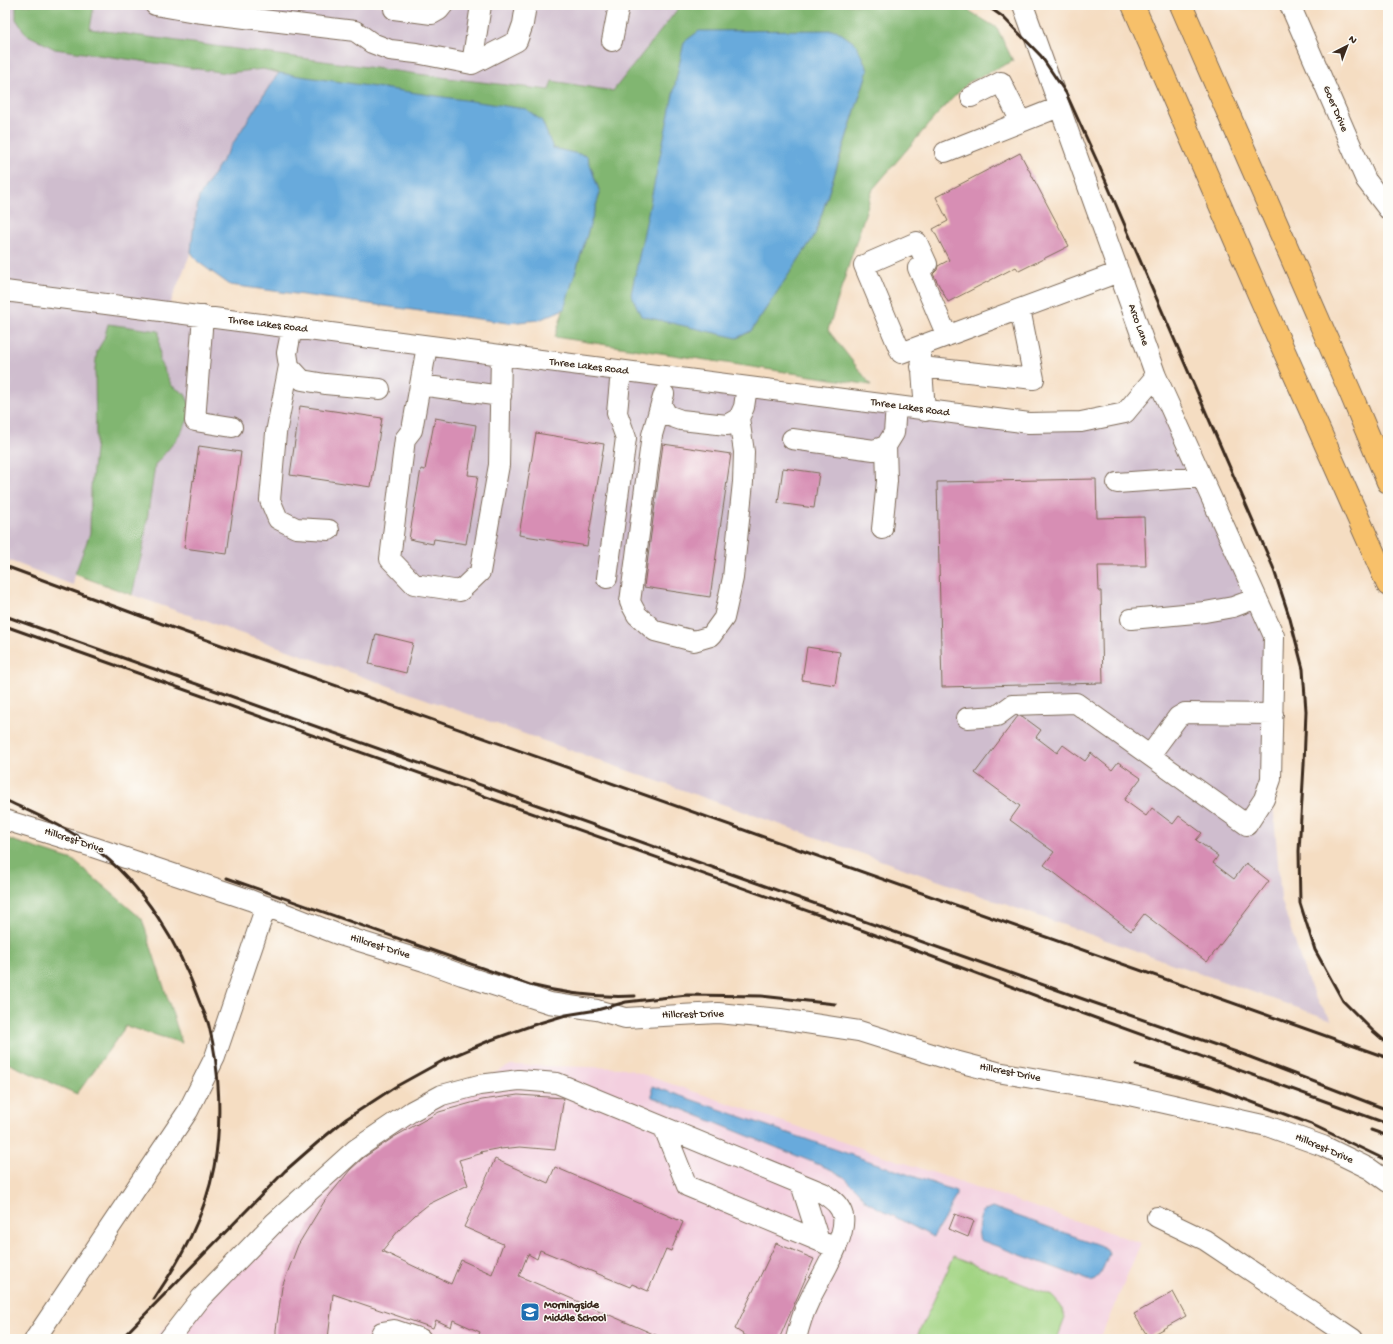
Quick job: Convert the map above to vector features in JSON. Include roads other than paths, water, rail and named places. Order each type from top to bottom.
[{"type":"highway","points":[[1133,5],[1260,297],[1388,585]]},
{"type":"highway","points":[[1181,5],[1348,386],[1388,482]]},
{"type":"street","points":[[155,5],[195,12],[355,30],[372,43],[390,50],[416,53],[472,64],[518,40],[523,24],[526,5]]},
{"type":"street","points":[[394,9],[432,14],[439,10],[443,5]]},
{"type":"street","points":[[472,64],[481,5]]},
{"type":"street","points":[[612,41],[619,5]]},
{"type":"street","name":"Arco Lane","points":[[1023,5],[1156,376],[1274,636],[1273,714]]},
{"type":"street","name":"Goer Drive","points":[[1290,5],[1366,180],[1388,209]]},
{"type":"street","points":[[971,96],[1001,82],[1021,122]]},
{"type":"street","points":[[945,152],[1059,107]]},
{"type":"street","points":[[947,336],[918,268],[927,264],[917,242],[864,265],[901,353],[920,346],[1020,309],[1118,272]]},
{"type":"street","name":"Three Lakes Road","points":[[5,291],[896,406],[924,411],[1029,423],[1081,422],[1126,413],[1156,376]]},
{"type":"street","points":[[922,367],[1034,379],[1020,309]]},
{"type":"street","points":[[203,316],[195,421],[232,427]]},
{"type":"street","points":[[292,328],[287,353],[289,366],[276,433],[270,500],[278,518],[296,528],[329,530]]},
{"type":"street","points":[[427,346],[412,430],[405,439],[390,559],[414,584],[460,591],[480,572],[499,465],[501,355]]},
{"type":"street","points":[[920,346],[924,411]]},
{"type":"street","points":[[289,366],[302,380],[325,384],[380,389]]},
{"type":"street","points":[[607,578],[626,438],[617,414],[621,371]]},
{"type":"street","points":[[668,377],[652,435],[630,602],[637,615],[655,631],[694,641],[711,636],[724,618],[733,578],[743,482],[744,452],[739,418],[744,407],[747,387]]},
{"type":"street","points":[[420,385],[501,396]]},
{"type":"street","points":[[661,404],[667,415],[680,420],[727,425],[739,418]]},
{"type":"street","points":[[882,529],[887,481],[886,446],[894,433],[896,406]]},
{"type":"street","points":[[792,439],[874,450],[886,446]]},
{"type":"street","points":[[1116,483],[1202,477]]},
{"type":"street","points":[[1132,619],[1205,612],[1233,607],[1257,598]]},
{"type":"street","points":[[967,718],[997,716],[1012,705],[1076,703],[1150,756],[1247,824],[1264,798],[1271,779],[1273,714],[1185,713],[1178,717],[1150,756]]},
{"type":"street","name":"Hillcrest Drive","points":[[5,820],[93,847],[266,906],[340,935],[424,961],[549,1003],[597,1010],[626,1018],[718,1013],[780,1019],[859,1031],[951,1060],[997,1072],[1120,1093],[1267,1126],[1323,1146],[1370,1169],[1388,1182]]},
{"type":"street","points":[[35,1339],[188,1111],[215,1057],[266,906]]},
{"type":"street","points":[[169,1339],[201,1298],[274,1223],[356,1150],[412,1111],[442,1095],[479,1085],[519,1080],[557,1083],[823,1193],[838,1204],[843,1216],[841,1234],[827,1244]]},
{"type":"street","points":[[664,1128],[687,1186],[827,1244]]},
{"type":"street","points":[[796,1339],[809,1301],[828,1267],[827,1244],[801,1184]]},
{"type":"street","points":[[1157,1217],[1205,1240],[1353,1339]]},
{"type":"street","points":[[379,1339],[382,1332],[394,1330],[421,1339]]},
{"type":"water","points":[[836,30],[856,44],[868,70],[815,235],[751,331],[737,338],[641,316],[631,294],[684,42],[699,31]]},
{"type":"water","points":[[279,73],[526,109],[542,121],[553,148],[587,156],[600,193],[564,309],[539,320],[508,323],[230,285],[198,262],[191,252],[199,197]]},
{"type":"water","points":[[652,1086],[956,1191],[956,1195],[933,1237],[867,1202],[844,1177],[832,1170],[652,1097]]},
{"type":"water","points":[[992,1207],[1107,1249],[1109,1254],[1102,1270],[1095,1279],[1091,1281],[980,1240],[978,1229],[981,1216],[985,1210]]},
{"type":"railway","points":[[986,5],[1003,17],[1041,56],[1066,93],[1273,567],[1290,619],[1303,669],[1306,711],[1299,851],[1300,903],[1315,950],[1343,1001],[1388,1044]]},
{"type":"railway","points":[[5,566],[176,629],[1388,1058]]},
{"type":"railway","points":[[5,616],[1083,999],[1242,1054],[1388,1110]]},
{"type":"railway","points":[[5,626],[864,931],[1079,1012],[1388,1124]]},
{"type":"railway","points":[[5,800],[50,821],[83,840],[111,862],[128,879],[158,917],[182,959],[208,1023],[216,1060],[219,1096],[217,1150],[214,1167],[205,1203],[191,1236],[174,1268],[154,1299]]},
{"type":"railway","points":[[227,878],[530,985],[582,995],[635,996]]},
{"type":"railway","points":[[121,1339],[285,1171],[317,1143],[346,1119],[395,1087],[444,1060],[491,1040],[536,1024],[566,1015],[597,1010],[626,1002],[687,995],[761,996],[835,1004]]},
{"type":"railway","points":[[1136,1065],[1209,1086],[1311,1124],[1388,1161]]},
{"type":"railway","points":[[1371,1130],[1388,1136]]},
{"type":"place","name":"Morningside Middle School","points":[[530,1312]]}]
